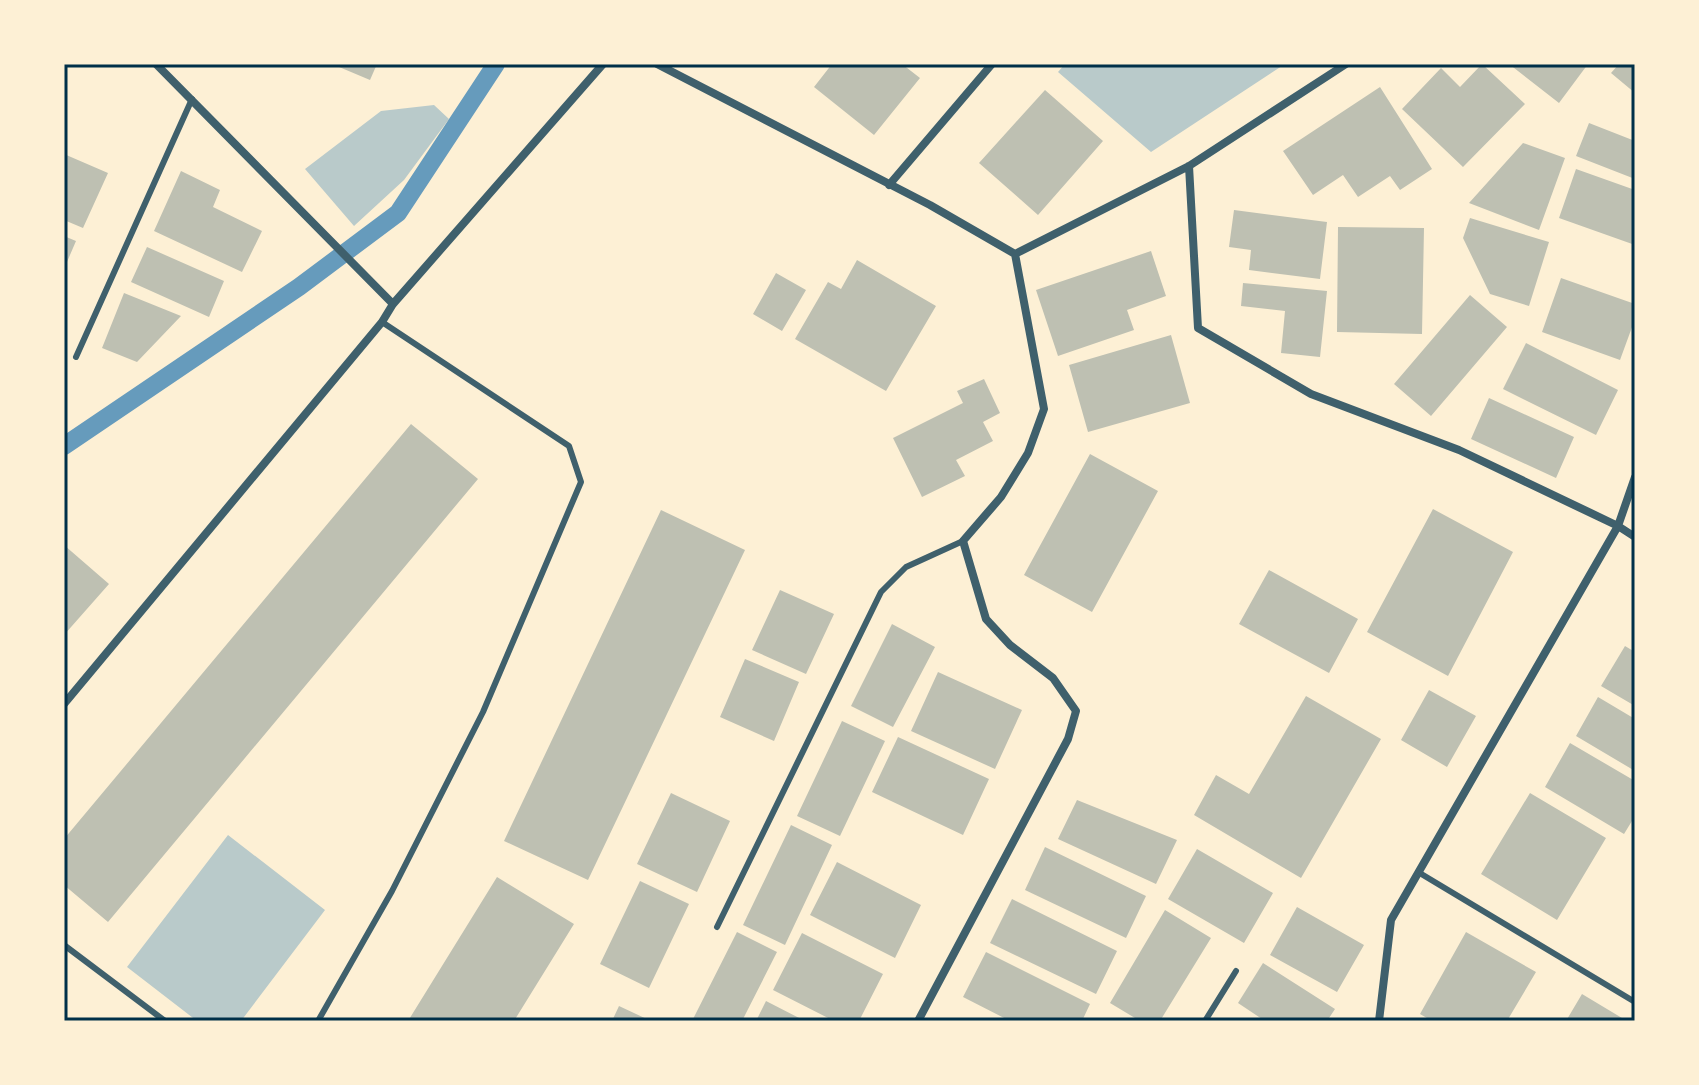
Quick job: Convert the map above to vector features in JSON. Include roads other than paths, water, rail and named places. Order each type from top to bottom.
[{"type":"street","points":[[156,64],[393,304]]},
{"type":"street","points":[[64,704],[382,322],[393,304],[603,64]]},
{"type":"street","points":[[657,64],[930,205],[1015,254],[1044,409],[1028,453],[1001,497],[963,541],[986,619],[1010,645],[1053,678],[1076,711],[1068,739],[918,1021]]},
{"type":"street","points":[[889,185],[992,64]]},
{"type":"street","points":[[1015,254],[1189,166],[1346,64]]},
{"type":"street","points":[[1189,166],[1198,328],[1311,394],[1459,450],[1635,537]]},
{"type":"street","points":[[1379,1021],[1391,920],[1618,526],[1635,477]]},
{"type":"lane","points":[[76,357],[192,99]]},
{"type":"lane","points":[[318,1021],[392,891],[483,712],[581,482],[569,446],[382,322]]},
{"type":"lane","points":[[717,927],[881,592],[906,567],[963,541]]},
{"type":"lane","points":[[1418,872],[1635,1002]]},
{"type":"lane","points":[[64,945],[165,1021]]},
{"type":"lane","points":[[1205,1021],[1236,971]]},
{"type":"waterway","points":[[64,446],[299,287],[398,213],[496,64]]}]
